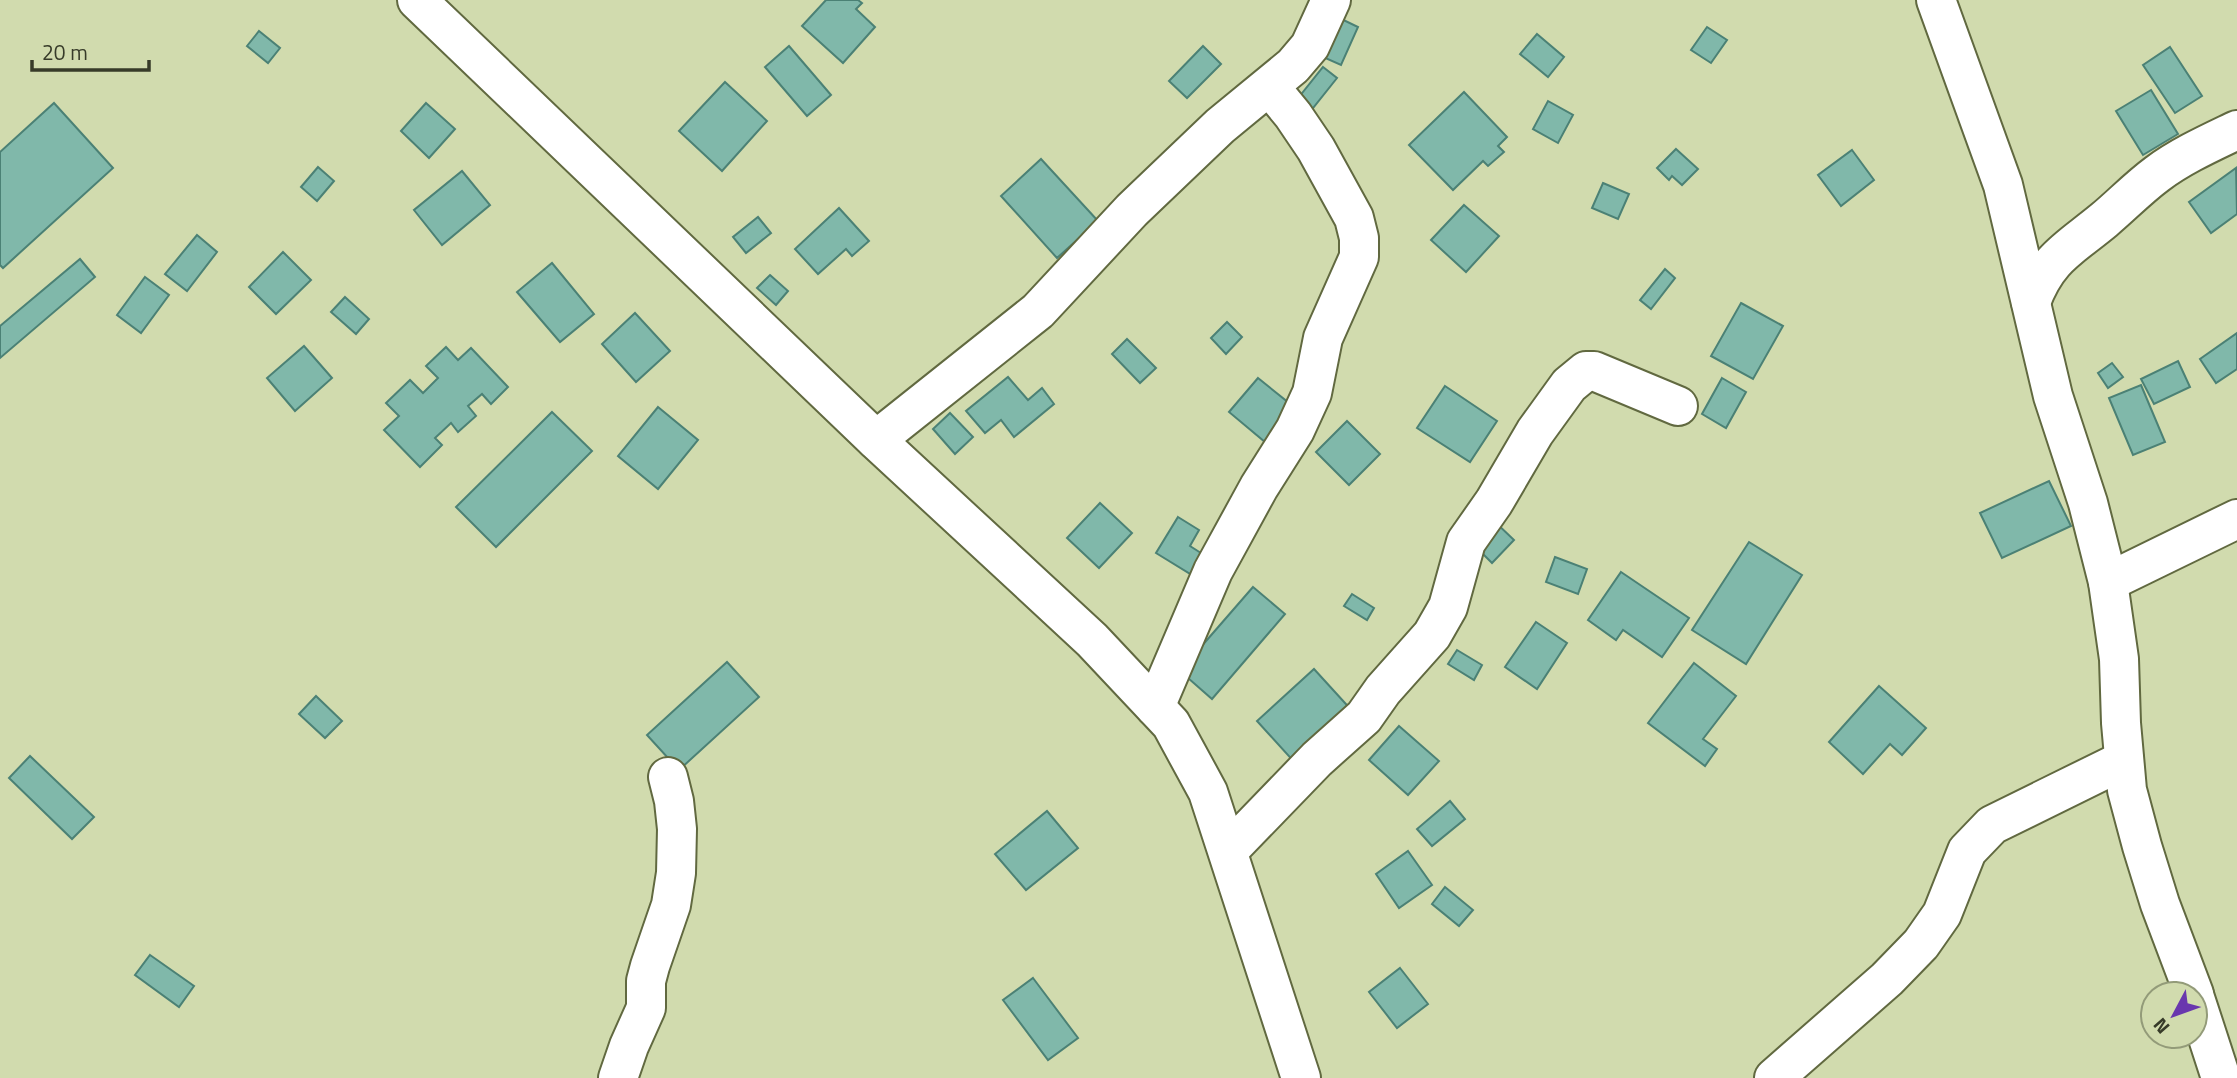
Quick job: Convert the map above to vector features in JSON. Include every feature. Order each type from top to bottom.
[{"type":"street","points":[[417,0],[876,440],[1092,640],[1171,724],[1208,792],[1301,1078]]},
{"type":"street","points":[[876,440],[1038,311],[1140,203],[1220,126],[1293,66],[1310,46],[1331,0]]},
{"type":"street","points":[[1936,0],[2003,185],[2053,396],[2088,503],[2108,582],[2119,659],[2127,790],[2142,846],[2188,980]]},
{"type":"street","points":[[1155,707],[1213,571],[1259,487],[1295,430],[1312,393],[1323,338],[1359,257],[1359,238],[1354,218],[1316,149],[1270,87]]},
{"type":"street","points":[[2031,302],[2049,265],[2157,173],[2190,153],[2237,131]]},
{"type":"street","points":[[1228,851],[1317,759],[1363,717],[1432,635],[1448,607],[1466,542],[1494,502],[1535,432],[1569,385],[1586,371],[1594,370],[1678,407]]},
{"type":"street","points":[[2108,582],[2237,519]]},
{"type":"street","points":[[1774,1078],[1886,979],[1921,944],[1942,914],[1967,851],[1992,825],[2124,760]]},
{"type":"street","points":[[618,1078],[646,1008],[645,991],[650,966],[671,905],[676,873],[677,829],[668,777]]},
{"type":"street","points":[[2209,1042],[2221,1078]]},
{"type":"building","points":[[826,0],[858,0],[862,3],[856,9],[875,27],[843,63],[802,26]]},
{"type":"building","points":[[1331,14],[1358,27],[1341,65],[1314,53]]},
{"type":"building","points":[[1707,27],[1727,40],[1711,63],[1691,50]]},
{"type":"building","points":[[259,31],[280,48],[268,63],[247,46]]},
{"type":"building","points":[[1537,34],[1564,57],[1548,77],[1520,54]]},
{"type":"building","points":[[789,46],[831,95],[807,116],[765,67]]},
{"type":"building","points":[[1203,46],[1221,64],[1187,98],[1169,81]]},
{"type":"building","points":[[2170,47],[2202,96],[2175,113],[2143,65]]},
{"type":"building","points":[[1323,67],[1337,78],[1309,113],[1295,102]]},
{"type":"building","points":[[725,82],[767,121],[722,171],[679,131]]},
{"type":"building","points":[[2151,90],[2178,134],[2143,155],[2116,111]]},
{"type":"building","points":[[1464,92],[1507,137],[1498,146],[1504,152],[1488,166],[1483,161],[1453,190],[1409,145]]},
{"type":"building","points":[[1548,101],[1573,115],[1558,143],[1533,129]]},
{"type":"building","points":[[54,103],[113,168],[3,268],[0,265],[0,152]]},
{"type":"building","points":[[426,103],[455,129],[429,158],[401,131]]},
{"type":"building","points":[[1676,149],[1698,169],[1682,185],[1672,176],[1669,180],[1657,168]]},
{"type":"building","points":[[1852,150],[1874,180],[1841,206],[1818,175]]},
{"type":"building","points":[[1041,159],[1098,221],[1057,258],[1001,196]]},
{"type":"building","points":[[318,167],[334,181],[317,201],[301,187]]},
{"type":"building","points":[[2236,168],[2237,214],[2211,233],[2189,202]]},
{"type":"building","points":[[462,171],[490,205],[442,245],[414,210]]},
{"type":"building","points":[[1603,183],[1629,194],[1618,219],[1592,208]]},
{"type":"building","points":[[1464,205],[1499,236],[1466,272],[1431,240]]},
{"type":"building","points":[[839,208],[869,241],[852,256],[846,249],[818,274],[795,249]]},
{"type":"building","points":[[758,217],[771,233],[746,253],[733,237]]},
{"type":"building","points":[[197,235],[217,252],[187,291],[165,274]]},
{"type":"building","points":[[283,252],[311,280],[276,314],[249,287]]},
{"type":"building","points":[[80,259],[95,277],[0,358],[0,326]]},
{"type":"building","points":[[552,263],[594,314],[560,342],[517,292]]},
{"type":"building","points":[[1665,269],[1675,278],[1651,309],[1640,300]]},
{"type":"building","points":[[770,275],[788,291],[776,305],[757,288]]},
{"type":"building","points":[[145,277],[169,295],[141,333],[117,315]]},
{"type":"building","points":[[345,297],[369,319],[356,334],[331,312]]},
{"type":"building","points":[[1741,303],[1783,326],[1753,379],[1711,356]]},
{"type":"building","points":[[635,313],[670,351],[636,382],[602,344]]},
{"type":"building","points":[[1227,322],[1242,337],[1226,354],[1211,338]]},
{"type":"building","points":[[2237,333],[2237,369],[2216,383],[2200,359]]},
{"type":"building","points":[[1127,339],[1156,368],[1140,383],[1112,354]]},
{"type":"building","points":[[304,346],[332,378],[295,411],[267,378]]},
{"type":"building","points":[[446,347],[458,360],[471,348],[508,387],[491,404],[482,394],[468,406],[476,416],[458,432],[451,423],[435,438],[442,445],[420,467],[384,430],[399,416],[386,403],[410,380],[423,393],[438,378],[426,366]]},
{"type":"building","points":[[2178,361],[2190,387],[2154,404],[2141,379]]},
{"type":"building","points":[[2112,363],[2123,377],[2108,388],[2098,373]]},
{"type":"building","points":[[1008,377],[1028,400],[1042,388],[1054,404],[1014,437],[1001,420],[985,433],[966,411]]},
{"type":"building","points":[[1258,378],[1294,407],[1265,442],[1229,412]]},
{"type":"building","points":[[1722,378],[1746,392],[1726,428],[1702,414]]},
{"type":"building","points":[[2141,385],[2165,442],[2133,455],[2109,398]]},
{"type":"building","points":[[1445,386],[1497,421],[1470,462],[1417,428]]},
{"type":"building","points":[[658,407],[698,440],[658,489],[618,456]]},
{"type":"building","points":[[552,412],[592,451],[496,547],[456,507]]},
{"type":"building","points":[[950,413],[973,437],[955,454],[933,429]]},
{"type":"building","points":[[1347,421],[1380,454],[1349,485],[1316,452]]},
{"type":"building","points":[[2049,481],[2071,526],[2002,558],[1980,513]]},
{"type":"building","points":[[1100,503],[1132,533],[1099,568],[1067,538]]},
{"type":"building","points":[[1178,517],[1199,530],[1190,546],[1204,555],[1192,575],[1156,553]]},
{"type":"building","points":[[1492,519],[1514,540],[1492,563],[1470,541]]},
{"type":"building","points":[[1749,542],[1802,575],[1746,664],[1692,630]]},
{"type":"building","points":[[1555,557],[1587,569],[1578,594],[1546,582]]},
{"type":"building","points":[[1621,572],[1689,618],[1662,657],[1623,630],[1616,640],[1588,620]]},
{"type":"building","points":[[1253,587],[1285,614],[1212,699],[1180,671]]},
{"type":"building","points":[[1352,594],[1374,608],[1367,620],[1344,606]]},
{"type":"building","points":[[1536,622],[1567,643],[1537,689],[1505,667]]},
{"type":"building","points":[[1457,650],[1482,665],[1474,680],[1448,664]]},
{"type":"building","points":[[727,662],[759,697],[679,770],[647,735]]},
{"type":"building","points":[[1694,663],[1736,696],[1703,739],[1717,749],[1705,766],[1648,723]]},
{"type":"building","points":[[1314,669],[1355,714],[1297,765],[1257,721]]},
{"type":"building","points":[[1879,686],[1926,728],[1902,755],[1890,744],[1863,774],[1829,742]]},
{"type":"building","points":[[316,696],[342,721],[325,738],[299,714]]},
{"type":"building","points":[[1399,726],[1439,761],[1408,795],[1369,760]]},
{"type":"building","points":[[30,756],[94,817],[72,839],[9,778]]},
{"type":"building","points":[[1450,801],[1465,819],[1432,846],[1417,829]]},
{"type":"building","points":[[1047,811],[1078,848],[1026,890],[995,854]]},
{"type":"building","points":[[1408,851],[1432,885],[1399,908],[1376,874]]},
{"type":"building","points":[[1445,887],[1473,910],[1459,926],[1432,904]]},
{"type":"building","points":[[150,955],[194,986],[179,1007],[135,975]]},
{"type":"building","points":[[1400,968],[1428,1004],[1397,1028],[1369,992]]},
{"type":"building","points":[[1033,978],[1078,1038],[1048,1060],[1003,1000]]}]
